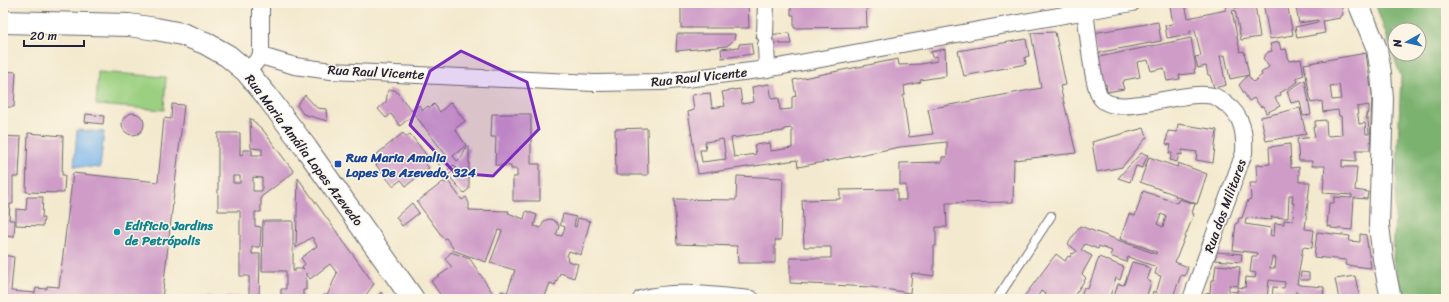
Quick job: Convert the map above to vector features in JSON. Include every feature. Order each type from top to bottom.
[{"type":"main road","name":"Rua Maria Amália Lopes Azevedo","points":[[3,22],[129,25],[176,33],[205,43],[228,56],[246,71],[266,95],[306,148],[413,299]]},
{"type":"street","points":[[246,71],[262,56],[261,3]]},
{"type":"street","points":[[766,3],[765,40],[767,69]]},
{"type":"street","name":"Rua Raul Vicente","points":[[262,56],[295,66],[331,71],[594,84],[662,82],[767,69],[1132,3]]},
{"type":"street","points":[[1358,3],[1377,48],[1381,73],[1383,99],[1379,225],[1391,299]]},
{"type":"street","name":"Rua dos Militares","points":[[1085,12],[1096,86],[1101,98],[1108,105],[1122,106],[1198,95],[1216,97],[1230,107],[1240,120],[1244,135],[1244,153],[1190,299]]},
{"type":"street","points":[[641,299],[654,295],[695,295],[751,299]]},
{"type":"lane","points":[[996,299],[1052,216]]},
{"type":"highlighted area","points":[[461,51],[527,82],[539,129],[493,176],[455,173],[410,125],[430,71]]},
{"type":"green space","points":[[1375,3],[1446,3],[1446,299],[1404,299],[1393,260],[1401,77],[1396,62],[1427,62],[1427,22],[1387,22],[1387,37]]},
{"type":"green space","points":[[98,72],[166,77],[164,110],[96,105]]},
{"type":"water","points":[[77,130],[104,132],[100,168],[74,166]]},
{"type":"building","points":[[681,3],[748,3],[749,28],[681,28]]},
{"type":"building","points":[[791,3],[866,3],[867,27],[794,28],[794,15],[791,15]]},
{"type":"building","points":[[1225,3],[1234,3],[1235,8],[1255,5],[1260,37],[1241,40],[1235,10],[1232,11],[1240,52],[1244,51],[1249,75],[1230,79],[1225,55],[1220,56],[1226,85],[1214,88],[1206,66],[1198,68],[1195,57],[1201,56],[1195,30],[1190,31],[1190,34],[1167,38],[1165,25],[1173,24],[1170,6],[1185,4],[1188,18],[1226,10]]},
{"type":"building","points":[[1263,3],[1287,3],[1293,35],[1270,39]]},
{"type":"building","points":[[1295,3],[1341,3],[1343,15],[1340,16],[1340,18],[1323,21],[1325,33],[1297,38],[1295,27],[1318,22],[1318,20],[1299,23]]},
{"type":"building","points":[[1158,22],[1161,41],[1096,53],[1093,33]]},
{"type":"building","points":[[1055,32],[1066,85],[1060,86],[1076,153],[1014,160],[1013,202],[946,203],[947,227],[936,227],[936,246],[934,246],[934,276],[912,273],[910,293],[871,287],[790,283],[790,258],[831,258],[831,247],[804,247],[802,200],[840,199],[840,190],[897,189],[897,200],[906,200],[906,185],[900,185],[900,163],[942,162],[942,157],[947,157],[947,142],[900,147],[798,167],[797,160],[698,174],[688,112],[694,110],[692,95],[710,93],[712,108],[725,106],[722,92],[740,89],[742,104],[754,102],[752,87],[769,84],[772,99],[779,98],[780,110],[792,109],[792,97],[796,96],[793,80],[898,59],[899,65],[921,64],[937,61],[937,56],[932,57],[931,52],[945,49],[946,76],[920,80],[921,82],[904,86],[905,95],[903,96],[909,137],[933,134],[928,109],[1041,88],[1031,33]],"holes":[[[792,128],[792,148],[771,151],[770,143],[754,145],[756,154],[734,157],[731,138],[784,131],[784,129]],[[723,139],[726,159],[702,162],[700,150],[706,150],[705,142]]]},
{"type":"building","points":[[789,33],[791,44],[780,43],[760,45],[759,39],[757,39],[756,36]]},
{"type":"building","points":[[677,34],[735,34],[734,40],[727,46],[676,51]]},
{"type":"building","points":[[1191,38],[1196,68],[1194,69],[1195,73],[1179,75],[1180,79],[1167,81],[1164,68],[1151,71],[1148,60],[1137,62],[1140,77],[1124,80],[1122,83],[1124,89],[1107,92],[1106,84],[1099,86],[1094,58]]},
{"type":"building","points":[[1026,39],[1029,56],[1025,57],[1026,64],[964,76],[958,51]]},
{"type":"building","points":[[1279,42],[1281,50],[1286,49],[1289,61],[1301,59],[1304,75],[1296,78],[1298,82],[1280,93],[1281,95],[1275,98],[1280,106],[1266,113],[1263,106],[1261,107],[1254,98],[1249,101],[1239,85],[1248,75],[1253,82],[1262,75],[1261,73],[1269,67],[1263,58],[1268,52],[1272,51],[1270,44]]},
{"type":"building","points":[[751,43],[753,54],[722,58],[721,49],[739,47],[739,44]]},
{"type":"building","points":[[1366,53],[1372,95],[1370,150],[1356,150],[1356,161],[1342,160],[1342,167],[1357,167],[1355,190],[1368,192],[1367,199],[1354,198],[1352,230],[1331,228],[1331,226],[1327,226],[1329,203],[1334,203],[1334,197],[1352,198],[1352,195],[1323,193],[1325,166],[1312,166],[1312,161],[1299,161],[1297,139],[1315,137],[1313,127],[1315,127],[1315,121],[1326,120],[1327,136],[1342,135],[1341,116],[1339,116],[1338,110],[1323,112],[1322,101],[1311,103],[1304,64]],"holes":[[[1339,85],[1341,99],[1332,100],[1330,86]],[[1369,105],[1369,113],[1366,114],[1367,119],[1368,118],[1369,134],[1366,134],[1365,123],[1359,124],[1357,107]]]},
{"type":"building","points":[[3,71],[16,72],[14,107],[3,107]]},
{"type":"building","points":[[1305,80],[1311,115],[1303,116],[1300,101],[1291,103],[1287,91]]},
{"type":"building","points":[[388,90],[395,90],[412,111],[419,105],[423,110],[428,106],[430,108],[434,104],[440,112],[451,102],[465,121],[455,129],[466,145],[453,156],[457,161],[462,157],[466,147],[469,147],[469,189],[464,193],[448,175],[457,168],[454,165],[445,172],[437,162],[446,155],[414,114],[400,126],[391,114],[386,118],[378,109],[386,102]]},
{"type":"building","points":[[305,95],[317,108],[326,109],[327,121],[303,114],[297,105]]},
{"type":"building","points":[[172,104],[184,105],[162,299],[3,299],[3,255],[14,257],[11,291],[35,293],[36,288],[47,289],[47,286],[59,287],[73,173],[158,182],[164,118],[171,119]]},
{"type":"building","points":[[1300,108],[1306,134],[1266,141],[1261,117]]},
{"type":"building","points":[[133,113],[141,116],[144,124],[141,132],[133,135],[125,132],[122,124],[125,116]]},
{"type":"building","points":[[86,114],[104,116],[103,124],[85,122]]},
{"type":"building","points":[[492,114],[531,114],[531,164],[540,164],[540,201],[513,201],[513,177],[517,177],[517,169],[511,169],[511,166],[495,165],[496,137],[491,137]]},
{"type":"building","points":[[250,118],[263,130],[294,172],[261,197],[261,212],[255,212],[255,226],[261,227],[260,247],[252,247],[252,254],[260,254],[259,299],[249,299],[249,276],[240,276],[240,211],[218,211],[218,133],[240,133],[240,155],[243,154],[243,150],[252,150],[252,155],[262,155],[262,149],[251,148]],"holes":[[[233,176],[240,176],[240,183],[233,183]],[[253,177],[262,178],[262,191],[253,191]]]},
{"type":"building","points":[[1178,124],[1217,130],[1213,163],[1196,160],[1197,152],[1182,150],[1182,155],[1179,154],[1177,162],[1170,160],[1172,153],[1169,153],[1171,145],[1166,144],[1168,131],[1177,132]]},
{"type":"building","points":[[647,128],[648,175],[616,175],[615,129]]},
{"type":"building","points":[[1144,128],[1147,137],[1122,167],[1097,172],[1092,142]]},
{"type":"building","points":[[28,133],[63,136],[62,175],[65,175],[64,193],[26,192]]},
{"type":"building","points":[[403,133],[406,137],[410,134],[428,157],[424,160],[424,162],[429,168],[406,186],[401,180],[393,186],[376,165],[382,160],[377,154]]},
{"type":"building","points":[[3,136],[21,137],[19,177],[13,177],[13,204],[10,204],[9,220],[15,220],[14,237],[5,236],[4,253],[3,253]]},
{"type":"building","points":[[1290,144],[1291,168],[1299,167],[1299,182],[1310,182],[1305,229],[1314,230],[1312,248],[1303,247],[1297,284],[1324,287],[1323,299],[1297,299],[1298,291],[1296,291],[1295,299],[1272,299],[1273,287],[1284,288],[1285,282],[1269,280],[1267,299],[1201,299],[1203,295],[1210,293],[1211,280],[1214,280],[1216,265],[1240,267],[1238,286],[1229,285],[1229,291],[1237,292],[1238,287],[1245,288],[1246,277],[1255,278],[1256,273],[1250,272],[1252,256],[1257,256],[1258,253],[1233,250],[1236,223],[1238,223],[1239,218],[1242,218],[1248,200],[1251,199],[1250,183],[1257,183],[1256,165],[1270,164],[1269,147]],"holes":[[[1289,195],[1293,195],[1293,221],[1284,220],[1284,224],[1275,223],[1274,236],[1270,235],[1271,228],[1245,224],[1246,218],[1272,220],[1271,217],[1288,218]],[[1272,257],[1276,258],[1275,268],[1270,268]]]},
{"type":"building","points":[[1141,153],[1148,155],[1142,168],[1136,166],[1130,182],[1118,178]]},
{"type":"building","points":[[1149,157],[1177,167],[1178,163],[1207,174],[1197,204],[1140,182]]},
{"type":"building","points":[[737,176],[783,178],[781,240],[775,240],[775,263],[738,263],[737,246],[677,244],[674,199],[736,200]]},
{"type":"building","points":[[298,178],[374,284],[363,299],[322,299],[324,295],[327,296],[337,273],[330,264],[310,279],[306,273],[306,290],[303,290],[303,299],[281,299],[281,289],[286,289],[286,271],[262,271],[263,221],[293,221],[293,271],[295,271],[295,269],[304,269],[302,267],[305,264],[301,258],[317,246],[312,237],[296,248]]},
{"type":"building","points":[[448,181],[462,200],[466,197],[469,203],[469,210],[509,211],[508,213],[524,219],[526,211],[537,215],[534,226],[541,228],[544,221],[549,219],[557,223],[559,227],[556,235],[562,236],[565,227],[560,225],[563,214],[576,217],[574,226],[576,227],[578,218],[590,221],[581,255],[569,251],[567,256],[568,261],[578,264],[574,278],[560,273],[555,285],[550,283],[544,299],[498,299],[501,291],[507,293],[515,270],[490,263],[502,231],[498,230],[486,262],[452,250],[453,248],[446,238],[444,239],[417,202],[443,182],[445,183]]},
{"type":"building","points":[[1143,191],[1177,203],[1179,199],[1195,204],[1192,213],[1194,214],[1175,262],[1188,267],[1185,276],[1181,275],[1172,299],[1151,299],[1153,291],[1156,293],[1161,276],[1155,274],[1157,267],[1128,257],[1126,262],[1110,256],[1112,251],[1099,246],[1098,249],[1085,244],[1081,250],[1092,256],[1082,274],[1086,278],[1072,299],[1052,299],[1041,291],[1036,299],[1023,298],[1056,254],[1065,261],[1068,256],[1070,257],[1072,253],[1073,254],[1077,251],[1068,244],[1080,226],[1156,254],[1157,252],[1120,239],[1129,214],[1135,216]],"holes":[[[1161,214],[1166,216],[1163,227],[1157,224]]]},
{"type":"building","points":[[27,197],[43,197],[43,226],[16,225],[16,209],[26,210]]},
{"type":"building","points":[[412,203],[419,213],[402,226],[396,217]]},
{"type":"building","points":[[1317,232],[1350,236],[1349,241],[1360,242],[1360,234],[1366,235],[1371,268],[1345,265],[1346,260],[1314,257]]},
{"type":"building","points":[[451,252],[470,259],[494,295],[488,299],[443,299],[431,281],[452,267],[445,259]]},
{"type":"building","points":[[1217,252],[1242,254],[1241,262],[1215,260]]},
{"type":"building","points":[[1099,257],[1124,267],[1120,280],[1116,278],[1109,299],[1089,299],[1081,296],[1084,287],[1088,289]]},
{"type":"building","points":[[1132,262],[1145,265],[1151,269],[1147,280],[1151,282],[1146,299],[1113,299],[1118,284],[1124,285]]},
{"type":"building","points":[[1301,272],[1309,273],[1309,280],[1300,280]]},
{"type":"building","points":[[1355,276],[1360,299],[1339,299],[1335,279]]},
{"type":"building","points":[[381,292],[386,299],[375,299]]},
{"type":"building","points":[[240,296],[240,299],[225,299],[224,297]]},
{"type":"building","points":[[200,297],[215,297],[215,299],[200,299]]},
{"type":"place","name":"Rua Maria Amalia Lopes De Azevedo, 324","points":[[338,164]]},
{"type":"place","name":"Edificio Jardins de Petrópolis","points":[[117,232]]}]
